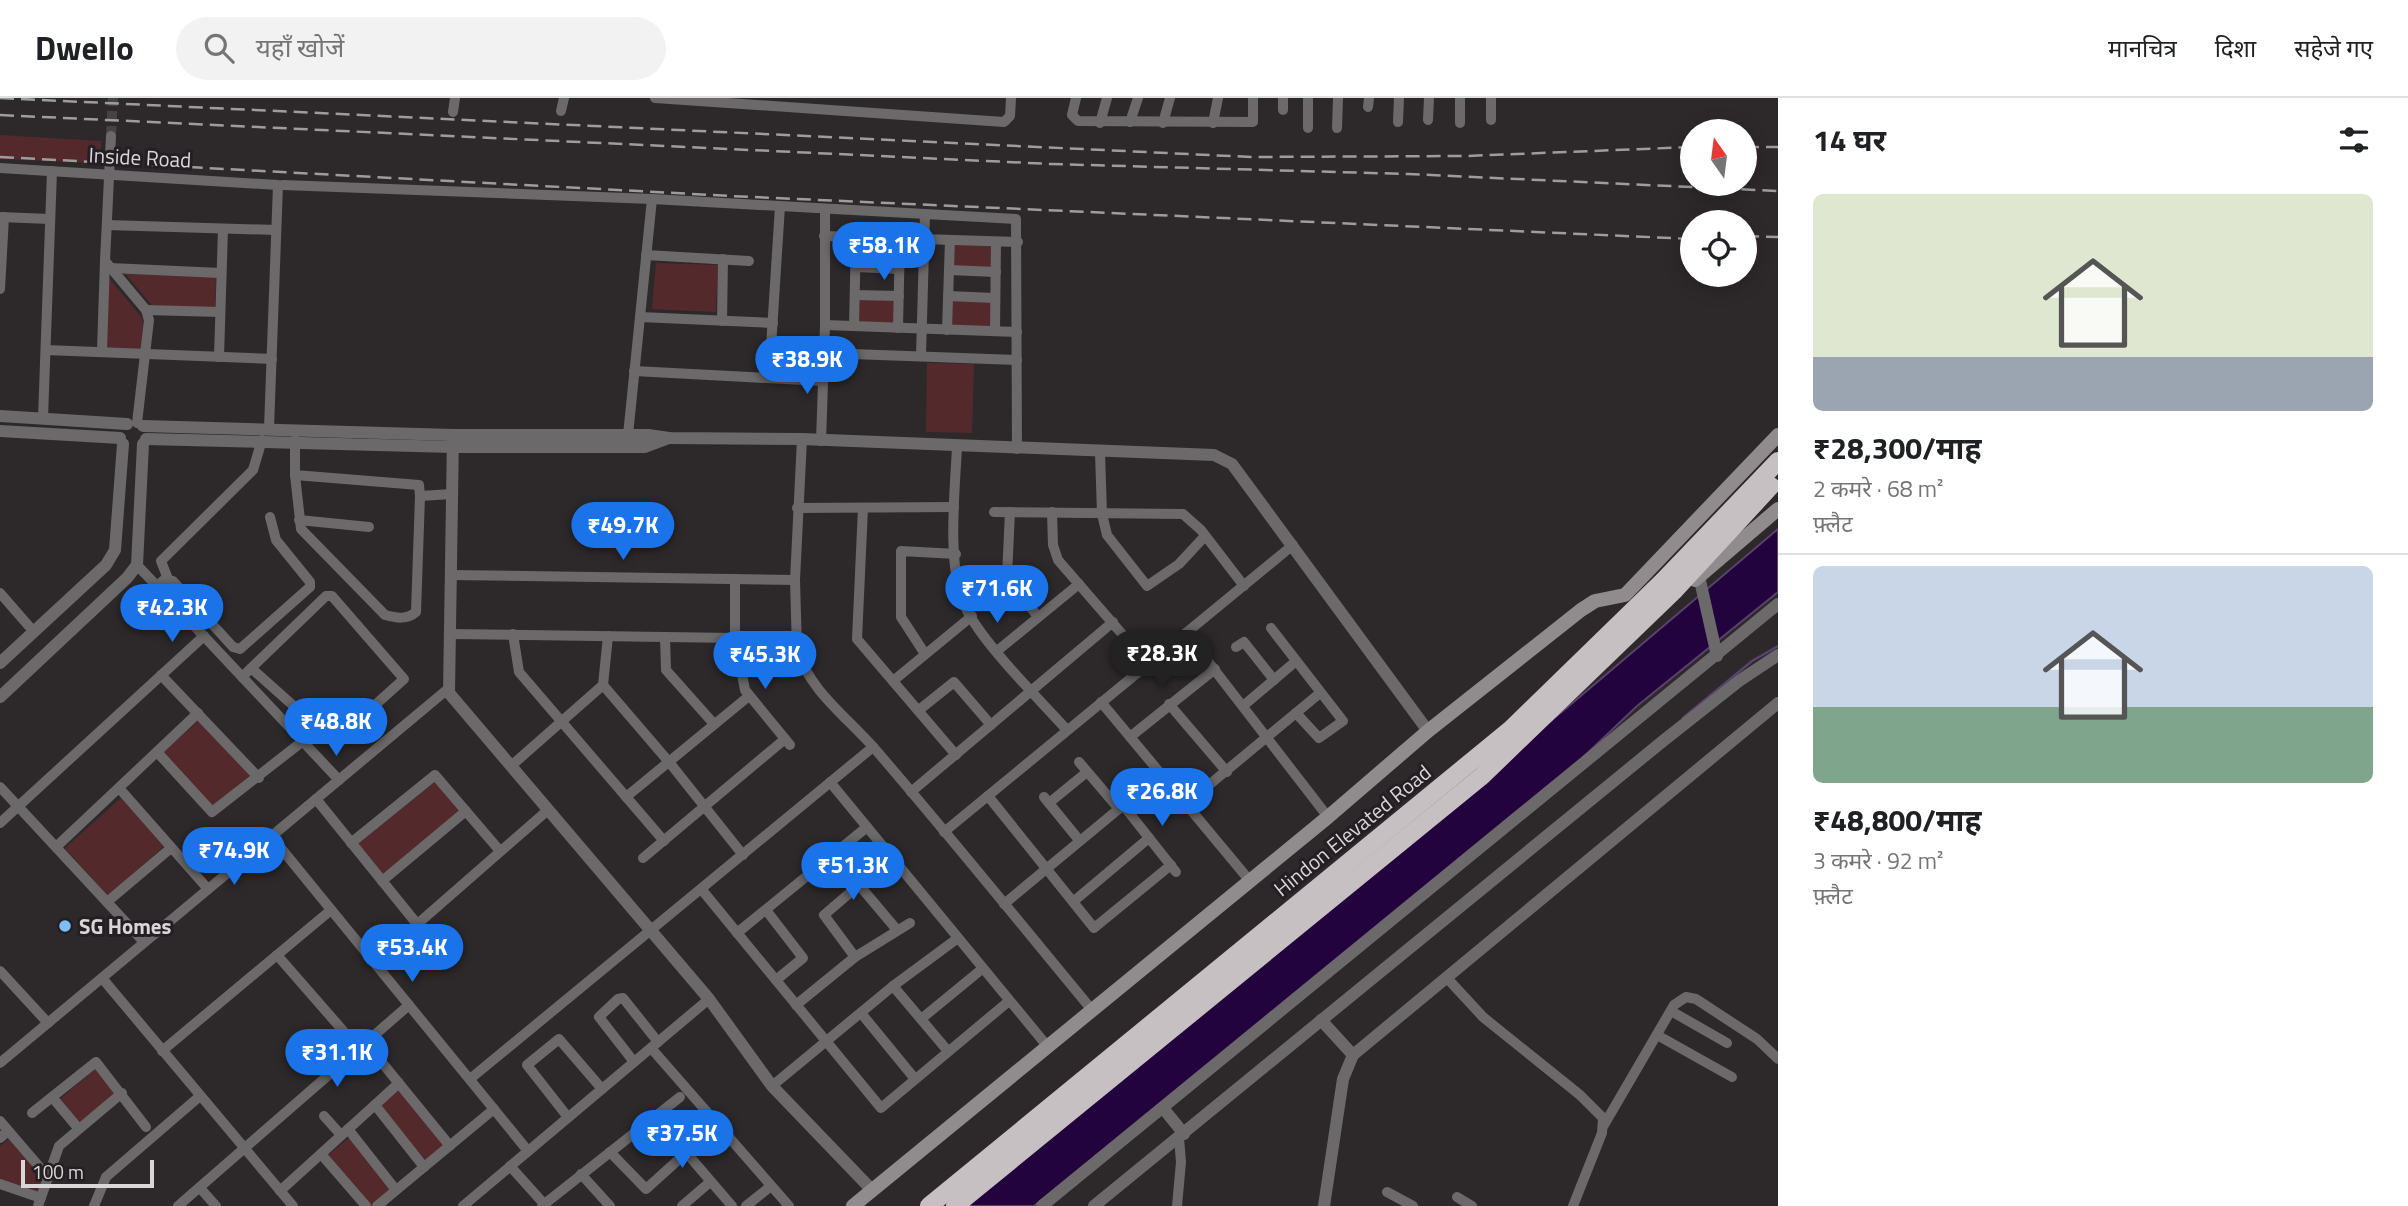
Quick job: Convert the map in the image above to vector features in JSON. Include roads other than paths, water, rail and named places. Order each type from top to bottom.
[{"type":"highway","name":"Hindon Elevated Road","points":[[929,1206],[1511,729],[1663,582],[1778,461]]},
{"type":"highway","name":"Hindon Elevated Road","points":[[955,1206],[1482,776],[1675,590],[1778,478]]},
{"type":"main road","points":[[853,1206],[1328,817],[1427,732],[1581,610],[1595,601],[1625,595],[1778,435]]},
{"type":"main road","points":[[1625,595],[1638,603],[1664,610],[1775,511],[1737,477]]},
{"type":"street","points":[[453,112],[454,98]]},
{"type":"street","points":[[561,111],[564,98]]},
{"type":"street","points":[[655,98],[1004,122],[1010,116],[1010,98]]},
{"type":"street","points":[[1076,98],[1072,118],[1100,123],[1253,122],[1253,98]]},
{"type":"street","points":[[1100,123],[1107,98]]},
{"type":"street","points":[[1130,122],[1138,98]]},
{"type":"street","points":[[1163,123],[1170,98]]},
{"type":"street","points":[[1213,123],[1218,98]]},
{"type":"street","points":[[1283,98],[1283,110]]},
{"type":"street","points":[[1308,98],[1308,128]]},
{"type":"street","points":[[1337,128],[1338,98]]},
{"type":"street","points":[[1398,122],[1399,98]]},
{"type":"street","points":[[1428,120],[1429,98]]},
{"type":"street","points":[[1460,98],[1460,123]]},
{"type":"street","points":[[1491,98],[1491,120]]},
{"type":"street","points":[[102,350],[111,135]]},
{"type":"street","name":"Inside Road","points":[[0,168],[281,185],[652,199],[1015,218],[1018,242]]},
{"type":"street","points":[[43,418],[52,171]]},
{"type":"street","points":[[269,428],[276,230],[281,185]]},
{"type":"street","points":[[628,435],[652,199]]},
{"type":"street","points":[[769,378],[780,206]]},
{"type":"street","points":[[821,441],[825,209]]},
{"type":"street","points":[[921,356],[925,215]]},
{"type":"street","points":[[0,289],[2,217],[50,219]]},
{"type":"street","points":[[107,225],[276,230]]},
{"type":"street","points":[[219,357],[223,229]]},
{"type":"street","points":[[854,326],[856,235]]},
{"type":"street","points":[[824,236],[1018,242],[1017,449]]},
{"type":"street","points":[[898,328],[900,237]]},
{"type":"street","points":[[947,330],[950,240]]},
{"type":"street","points":[[995,331],[996,242]]},
{"type":"street","points":[[646,255],[749,261]]},
{"type":"street","points":[[722,321],[723,259]]},
{"type":"street","points":[[107,265],[222,273]]},
{"type":"street","points":[[0,697],[127,578],[137,565],[139,431],[149,320],[146,310],[107,265]]},
{"type":"street","points":[[856,267],[899,269]]},
{"type":"street","points":[[949,270],[996,272]]},
{"type":"street","points":[[855,295],[899,296]]},
{"type":"street","points":[[948,296],[995,298]]},
{"type":"street","points":[[146,310],[220,312]]},
{"type":"street","points":[[640,317],[773,323]]},
{"type":"street","points":[[825,325],[1017,332]]},
{"type":"street","points":[[46,350],[102,350],[272,359]]},
{"type":"street","points":[[824,353],[1017,360]]},
{"type":"street","points":[[634,371],[823,381]]},
{"type":"street","points":[[0,416],[43,418],[139,431],[262,440],[453,441],[645,447],[669,438]]},
{"type":"street","points":[[121,441],[139,431],[269,428],[453,441],[628,435],[802,439],[957,447],[1205,454],[1222,457],[1232,464],[1293,545],[1427,732]]},
{"type":"street","points":[[0,430],[121,441],[134,449],[139,431]]},
{"type":"street","points":[[802,439],[795,580],[797,650],[800,661],[824,696],[873,747],[1093,1010]]},
{"type":"street","points":[[262,440],[253,470],[161,561],[168,579],[173,581],[233,647],[240,649],[310,587],[310,582],[276,540],[270,517]]},
{"type":"street","points":[[295,440],[295,475],[301,530],[385,615],[408,618],[416,612],[419,485],[295,475]]},
{"type":"street","points":[[0,663],[106,565],[115,550],[121,441]]},
{"type":"street","points":[[453,441],[449,693],[709,999],[772,1086],[872,1190]]},
{"type":"street","points":[[957,447],[954,507],[960,594],[972,617],[998,651],[1067,730]]},
{"type":"street","points":[[1100,452],[1102,514],[1107,535],[1147,586],[1179,564],[1205,536]]},
{"type":"street","points":[[420,495],[452,494]]},
{"type":"street","points":[[797,508],[954,507]]},
{"type":"street","points":[[863,508],[856,636],[956,755]]},
{"type":"street","points":[[994,512],[1183,514],[1205,536],[1244,586]]},
{"type":"street","points":[[1010,512],[1007,576],[1038,617]]},
{"type":"street","points":[[1052,512],[1056,555],[1148,664]]},
{"type":"street","points":[[299,520],[369,527]]},
{"type":"street","points":[[944,832],[1293,545]]},
{"type":"street","points":[[925,654],[901,617],[901,551],[956,554]]},
{"type":"street","points":[[137,565],[339,780]]},
{"type":"street","points":[[451,575],[795,580]]},
{"type":"street","points":[[157,586],[168,579]]},
{"type":"street","points":[[643,859],[703,805],[788,742],[749,696],[743,683],[735,638],[735,579]]},
{"type":"street","points":[[1700,580],[1716,652]]},
{"type":"street","points":[[998,651],[1079,584]]},
{"type":"street","points":[[0,593],[34,632]]},
{"type":"street","points":[[242,677],[251,668],[326,596],[332,596],[404,679],[334,742],[251,668]]},
{"type":"street","points":[[1042,1206],[1167,1113],[1716,652],[1776,610]]},
{"type":"street","points":[[893,681],[972,617]]},
{"type":"street","points":[[911,792],[1113,622]]},
{"type":"street","points":[[1272,628],[1295,662],[1341,718],[1341,724],[1319,738],[1296,713]]},
{"type":"street","points":[[1186,633],[1328,817]]},
{"type":"street","points":[[450,634],[735,638]]},
{"type":"street","points":[[513,634],[519,671],[664,841]]},
{"type":"street","points":[[0,823],[204,636]]},
{"type":"street","points":[[511,766],[559,720],[603,685],[608,636]]},
{"type":"street","points":[[665,637],[666,670],[714,724]]},
{"type":"street","points":[[1236,647],[1244,642],[1274,680]]},
{"type":"street","points":[[1094,1206],[1684,724],[1739,681],[1778,655]]},
{"type":"street","points":[[1243,706],[1295,662]]},
{"type":"street","points":[[1130,737],[1214,669]]},
{"type":"street","points":[[161,675],[259,778]]},
{"type":"street","points":[[919,710],[954,682],[991,724]]},
{"type":"street","points":[[603,685],[743,855]]},
{"type":"street","points":[[0,1063],[449,688]]},
{"type":"street","points":[[1186,804],[1320,693]]},
{"type":"street","points":[[626,797],[749,696]]},
{"type":"street","points":[[1101,702],[1250,881]]},
{"type":"street","points":[[1324,1206],[1343,1079],[1353,1055],[1778,703]]},
{"type":"street","points":[[1169,704],[1227,772]]},
{"type":"street","points":[[56,847],[198,713]]},
{"type":"street","points":[[157,752],[212,812],[259,778],[303,741]]},
{"type":"street","points":[[470,1079],[649,928],[702,890],[873,747]]},
{"type":"street","points":[[988,796],[1094,928],[1173,868],[1150,838],[1079,762]]},
{"type":"street","points":[[1079,840],[1046,800],[1087,772]]},
{"type":"street","points":[[1003,904],[1161,774]]},
{"type":"street","points":[[351,843],[435,775],[500,851]]},
{"type":"street","points":[[830,782],[1048,1047]]},
{"type":"street","points":[[0,787],[144,942]]},
{"type":"street","points":[[119,788],[208,889]]},
{"type":"street","points":[[316,799],[417,925]]},
{"type":"street","points":[[374,962],[548,810]]},
{"type":"street","points":[[382,881],[466,811]]},
{"type":"street","points":[[737,933],[867,827]]},
{"type":"street","points":[[271,836],[528,1151]]},
{"type":"street","points":[[1074,901],[1150,838]]},
{"type":"street","points":[[107,902],[171,848]]},
{"type":"street","points":[[833,854],[897,930]]},
{"type":"street","points":[[855,957],[824,915],[859,885]]},
{"type":"street","points":[[702,890],[881,1108],[947,1050],[1009,1001]]},
{"type":"street","points":[[162,1051],[331,910]]},
{"type":"street","points":[[765,910],[803,958],[776,980]]},
{"type":"street","points":[[796,1005],[855,957],[910,923]]},
{"type":"street","points":[[772,1086],[892,986],[958,938]]},
{"type":"street","points":[[277,954],[399,1083],[450,1146]]},
{"type":"street","points":[[921,1019],[982,969]]},
{"type":"street","points":[[0,971],[4,984],[48,1023]]},
{"type":"street","points":[[1446,976],[1490,1024],[1597,1110],[1604,1126]]},
{"type":"street","points":[[102,978],[293,1206]]},
{"type":"street","points":[[892,986],[947,1050]]},
{"type":"street","points":[[635,1062],[599,1017],[622,998],[655,1045],[789,1206]]},
{"type":"street","points":[[468,1204],[568,1116],[709,999]]},
{"type":"street","points":[[1573,1206],[1604,1126],[1679,1000],[1696,999],[1757,1039],[1778,1059]]},
{"type":"street","points":[[178,1206],[409,1005]]},
{"type":"street","points":[[1671,1011],[1727,1043]]},
{"type":"street","points":[[861,1013],[915,1079]]},
{"type":"street","points":[[1321,1020],[1353,1055]]},
{"type":"street","points":[[1657,1035],[1732,1077]]},
{"type":"street","points":[[568,1116],[527,1065],[559,1039],[602,1089]]},
{"type":"street","points":[[32,1113],[93,1062],[99,1065],[122,1093],[146,1127]]},
{"type":"street","points":[[280,1191],[399,1083]]},
{"type":"street","points":[[0,1184],[40,1202],[57,1149],[78,1128],[122,1093]]},
{"type":"street","points":[[94,1206],[106,1177],[200,1096]]},
{"type":"street","points":[[52,1097],[78,1128]]},
{"type":"street","points":[[510,1166],[544,1205],[680,1097]]},
{"type":"street","points":[[375,1105],[424,1167]]},
{"type":"street","points":[[377,1206],[494,1109]]},
{"type":"street","points":[[1167,1113],[1181,1134],[1177,1206]]},
{"type":"street","points":[[654,1115],[732,1206]]},
{"type":"street","points":[[324,1116],[345,1132],[396,1190]]},
{"type":"street","points":[[0,1121],[4,1134],[48,1177]]},
{"type":"street","points":[[610,1152],[646,1189],[687,1152]]},
{"type":"street","points":[[321,1154],[366,1206]]},
{"type":"street","points":[[581,1174],[610,1206]]},
{"type":"street","points":[[681,1206],[710,1182]]},
{"type":"street","points":[[746,1206],[771,1186]]},
{"type":"street","points":[[200,1188],[216,1206]]},
{"type":"street","points":[[1387,1192],[1413,1206]]},
{"type":"street","points":[[1457,1197],[1472,1206]]},
{"type":"waterway","points":[[1683,718],[1752,661],[1778,646]]},
{"type":"tunnel","points":[[111,136],[113,98]]},
{"type":"railway","points":[[0,98],[1251,157],[1466,156],[1680,147]]},
{"type":"railway","points":[[0,115],[1051,164],[1408,174],[1778,191]]},
{"type":"railway","points":[[1757,147],[1778,147]]},
{"type":"railway","points":[[0,157],[730,196],[1680,238]]},
{"type":"railway","points":[[1757,236],[1778,237]]},
{"type":"place","name":"SG Homes","points":[[65,926]]}]
